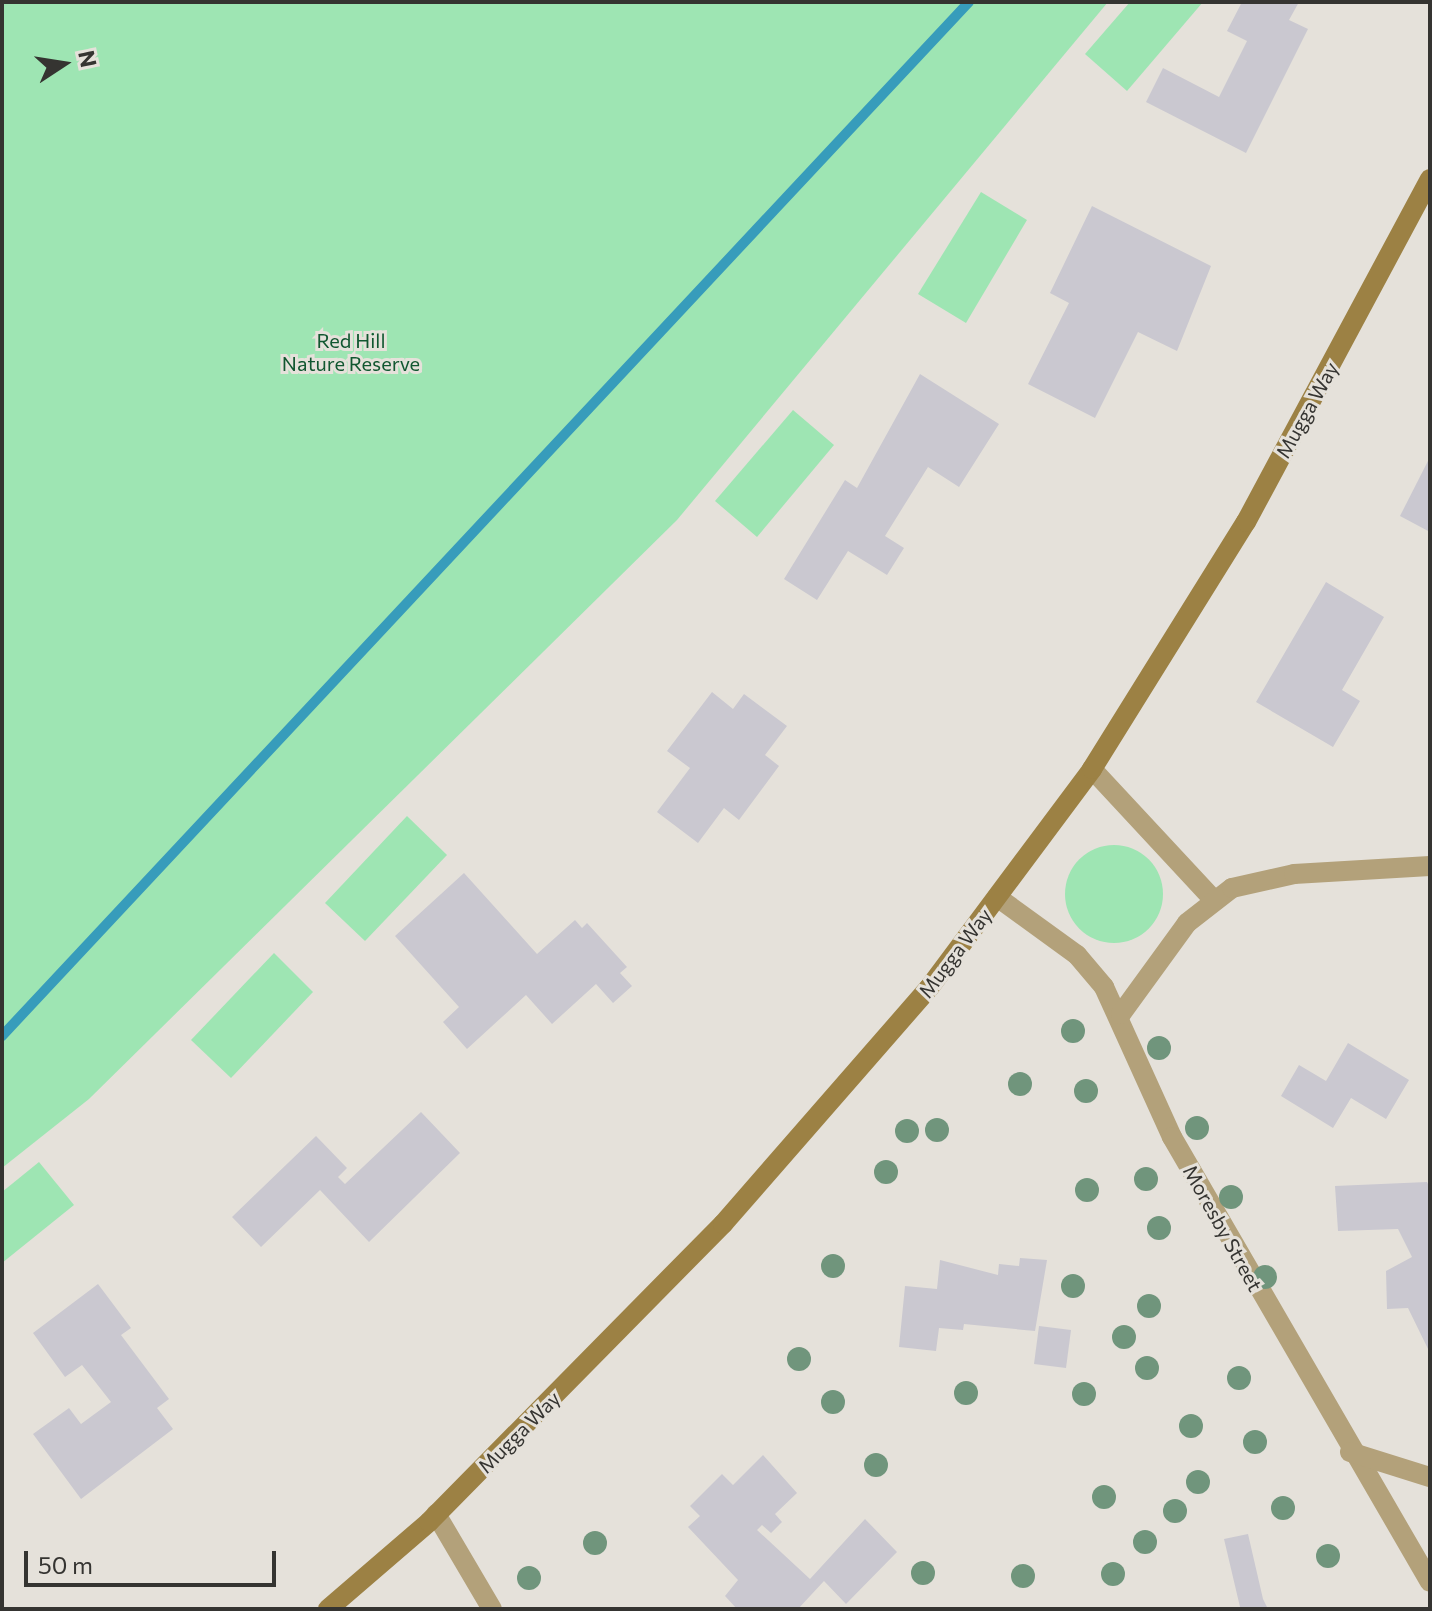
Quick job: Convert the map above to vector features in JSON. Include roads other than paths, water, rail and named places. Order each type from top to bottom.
[{"type":"main road","name":"Mugga Way","points":[[328,1609],[436,1514],[734,1213],[840,1095],[997,897],[1092,769],[1246,522],[1430,179]]},
{"type":"street","points":[[1092,769],[1212,898]]},
{"type":"street","points":[[1121,1014],[1212,898],[1294,874],[1430,866]]},
{"type":"street","name":"Moresby Street","points":[[997,897],[1077,955],[1121,1014],[1172,1137],[1350,1452],[1430,1582]]},
{"type":"street","points":[[1350,1452],[1430,1477]]},
{"type":"street","points":[[436,1514],[492,1609]]},
{"type":"waterway","points":[[2,1036],[969,2]]},
{"type":"park label","name":"Red Hill Nature Reserve","points":[[351,352]]}]
